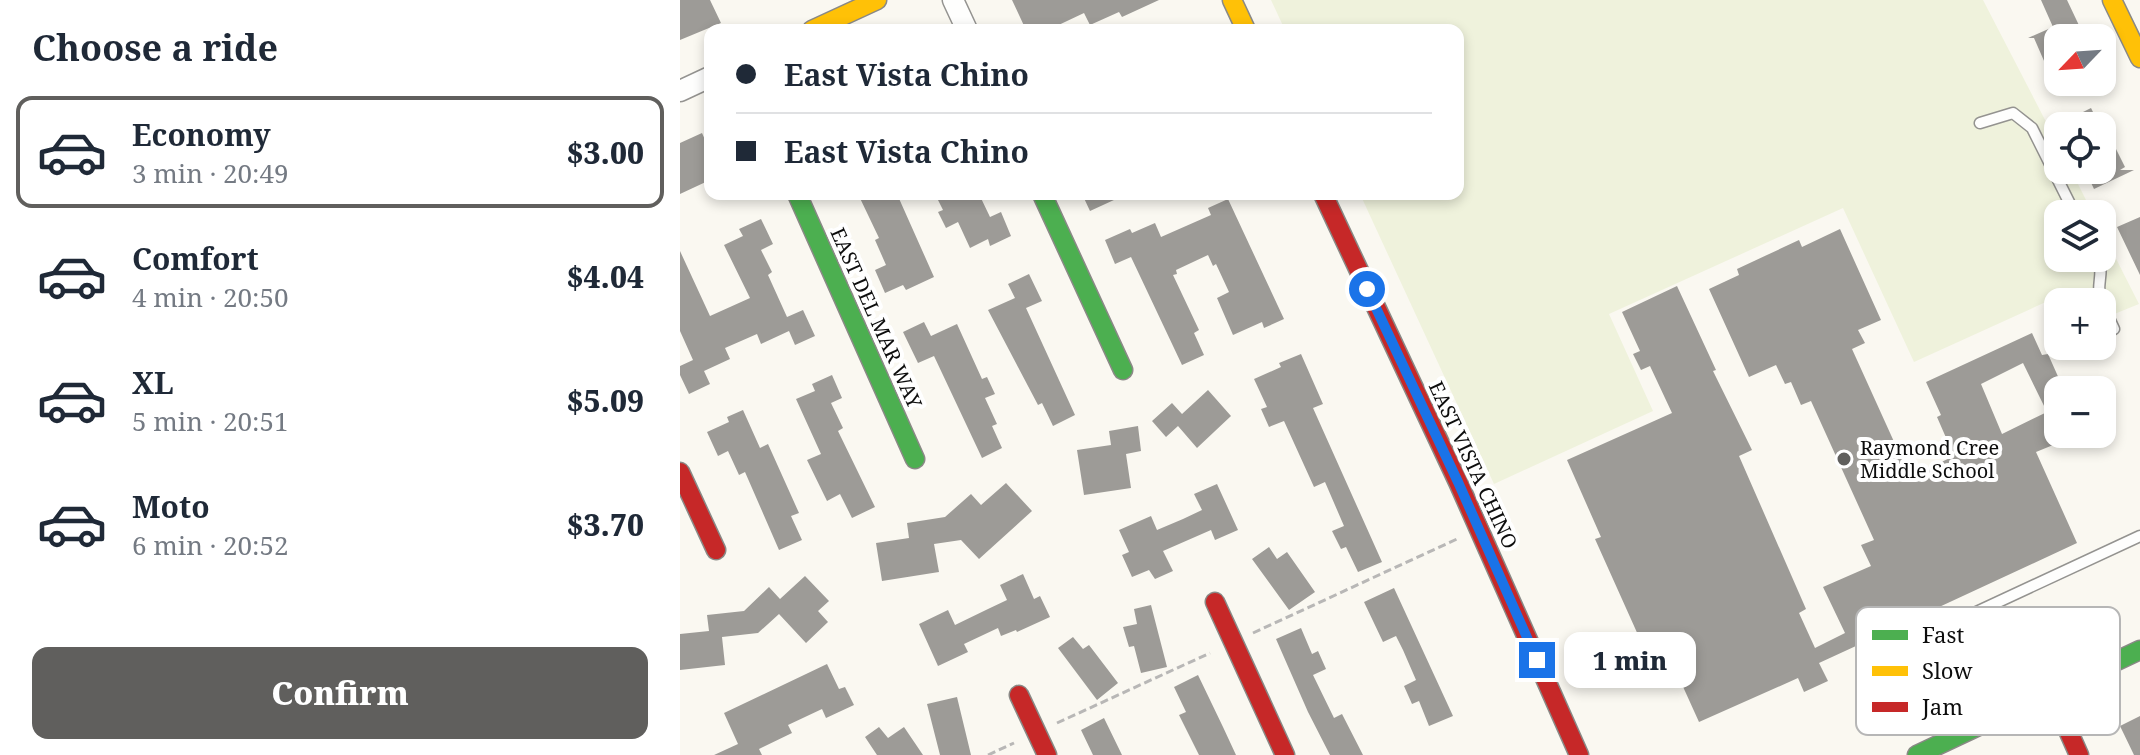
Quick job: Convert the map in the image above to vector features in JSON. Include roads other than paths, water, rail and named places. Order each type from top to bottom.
[{"type":"street","points":[[825,24],[877,0]]},
{"type":"street","points":[[953,0],[964,24]]},
{"type":"street","points":[[1232,0],[1243,24]]},
{"type":"street","points":[[2112,0],[2140,58]]},
{"type":"street","points":[[680,91],[704,80]]},
{"type":"street","name":"EAST DEL MAR WAY","points":[[800,200],[915,459]]},
{"type":"street","points":[[1045,200],[1123,370]]},
{"type":"street","name":"EAST VISTA CHINO","points":[[1326,200],[1458,482],[1579,755]]},
{"type":"street","points":[[680,472],[716,550]]},
{"type":"street","points":[[1215,602],[1285,755]]},
{"type":"street","points":[[2120,659],[2140,650]]},
{"type":"street","points":[[1019,695],[1047,755]]},
{"type":"street","points":[[1917,755],[1960,735]]},
{"type":"street","points":[[2070,735],[2079,755]]},
{"type":"lane","points":[[1980,123],[2013,113],[2032,128],[2068,200]]},
{"type":"lane","points":[[1987,607],[2140,536]]},
{"type":"place","name":"Raymond Cree Middle School","points":[[1844,459]]}]
